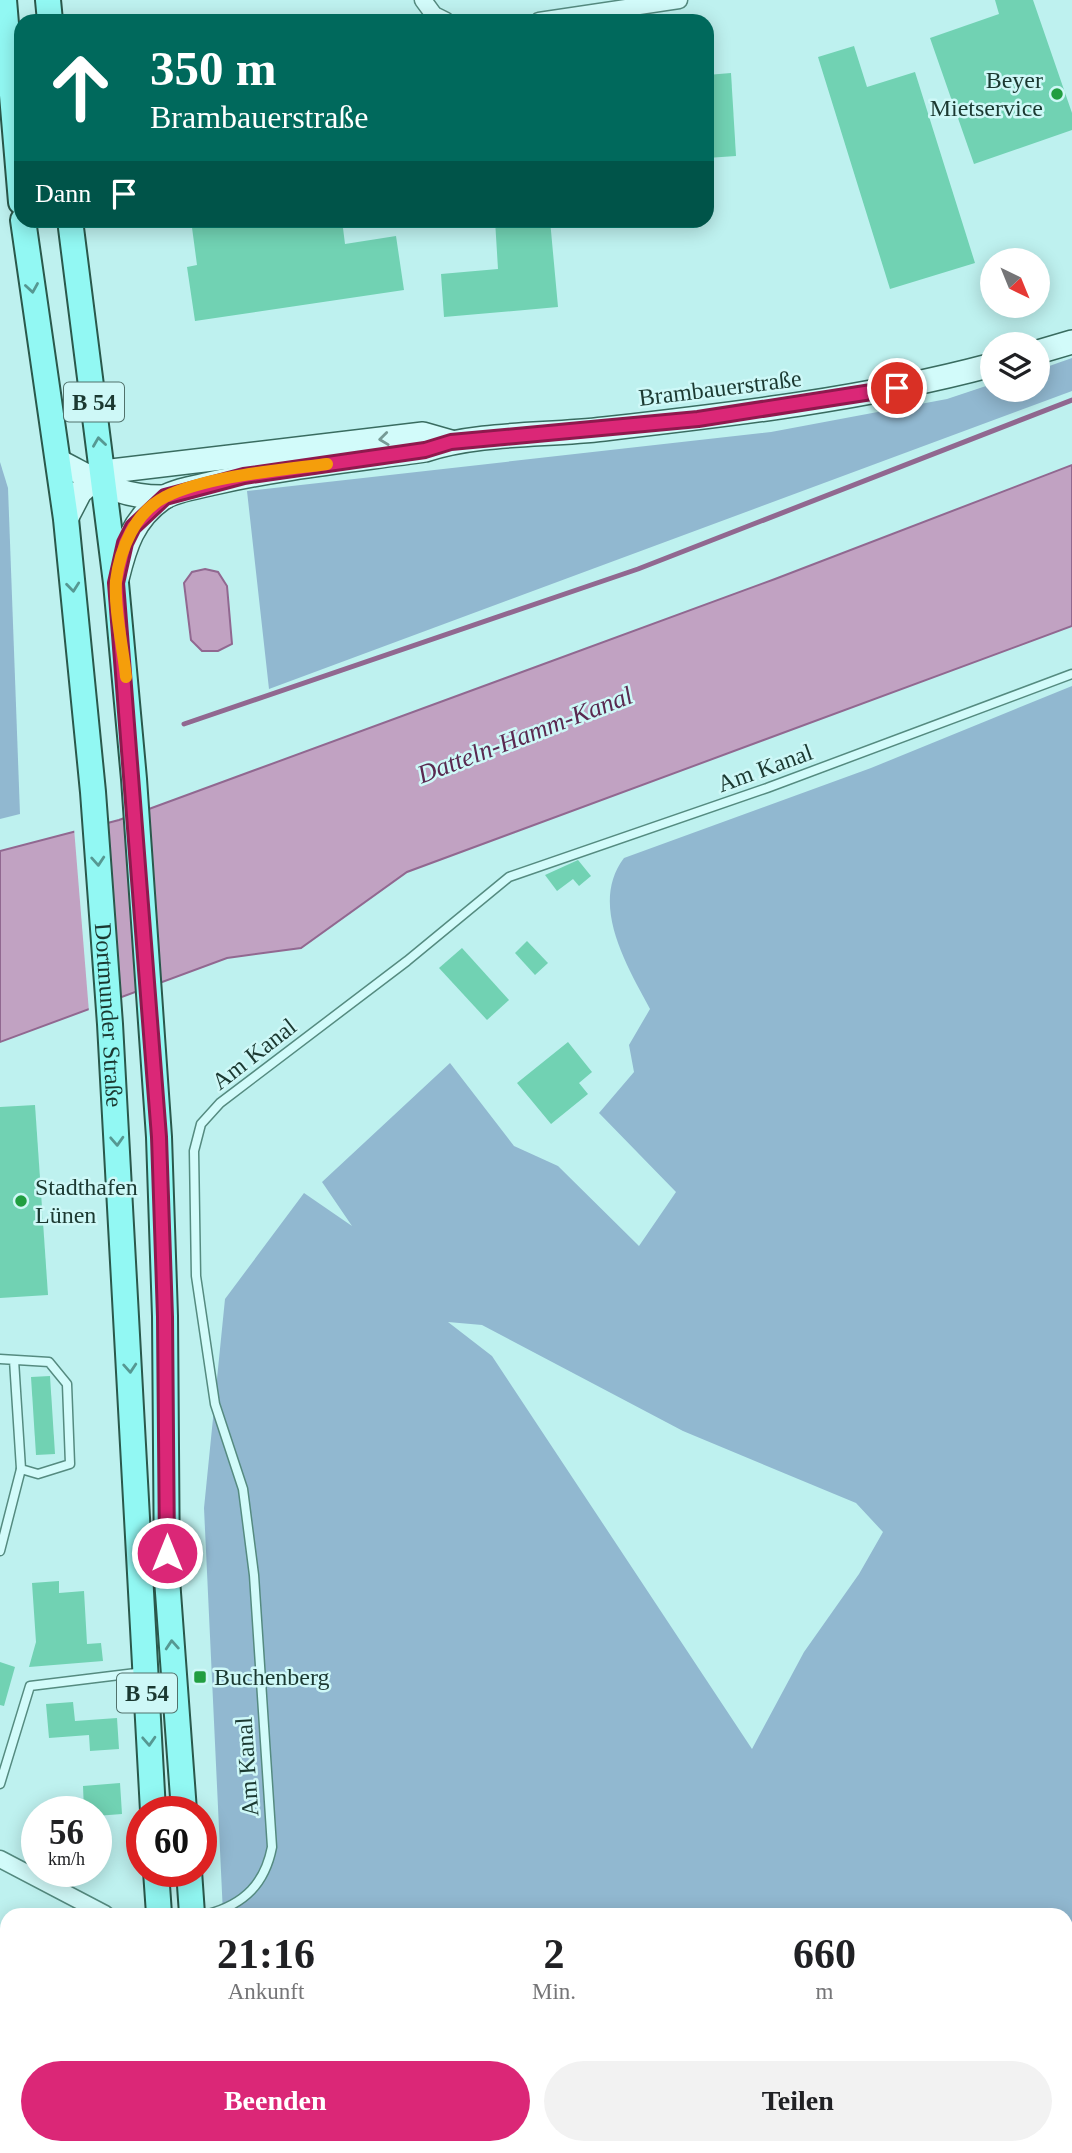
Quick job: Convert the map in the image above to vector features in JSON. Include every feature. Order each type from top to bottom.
[{"type":"main road","points":[[4,0],[14,119]]},
{"type":"main road","name":"Dortmunder Straße","points":[[24,228],[66,519],[93,792],[110,1024],[143,1574],[152,1796]]},
{"type":"main road","name":"Dortmunder Straße","points":[[72,228],[116,583],[134,779],[159,1137],[165,1317],[167,1579],[183,1796]]},
{"type":"main road","points":[[1050,348],[1072,342]]},
{"type":"main road","name":"Brambauerstraße","points":[[116,583],[125,543],[133,527],[165,497],[244,476],[425,450],[451,442],[571,433],[787,407],[876,393],[980,368]]},
{"type":"main road","name":"Brambauerstraße","points":[[101,479],[423,434],[451,442]]},
{"type":"main road","points":[[58,461],[137,498],[165,497]]},
{"type":"main road","points":[[66,519],[80,492],[101,479]]},
{"type":"main road","points":[[157,1887],[159,1908]]},
{"type":"main road","points":[[195,1887],[203,1908]]},
{"type":"street","points":[[586,14],[679,0]]},
{"type":"street","points":[[0,1858],[94,1908]]},
{"type":"lane","name":"Am Kanal","points":[[221,1908],[235,1903],[253,1889],[267,1871],[272,1847],[254,1575],[243,1489],[215,1404],[196,1276],[194,1151],[201,1124],[220,1103],[407,961],[509,877],[767,788],[1072,674]]},
{"type":"lane","points":[[0,1359],[49,1362],[67,1384],[70,1464],[38,1474],[21,1469]]},
{"type":"lane","points":[[0,1551],[21,1469],[14,1360]]},
{"type":"lane","points":[[0,1784],[30,1686],[146,1672]]},
{"type":"shaded area","points":[[1072,358],[1072,391],[1050,399],[1050,366]]},
{"type":"shaded area","points":[[980,388],[980,402],[1042,402],[269,689],[247,491],[771,432],[947,399]]},
{"type":"shaded area","points":[[0,462],[8,488],[20,814],[0,819]]},
{"type":"shaded area","points":[[1072,686],[1072,1908],[223,1908],[204,1508],[225,1299],[304,1193],[352,1226],[322,1182],[450,1063],[514,1146],[558,1166],[639,1246],[676,1192],[599,1113],[634,1072],[629,1045],[650,1009],[622,954],[611,915],[610,895],[614,876],[624,858],[871,768]],"holes":[[[448,1322],[482,1325],[683,1431],[856,1503],[883,1532],[859,1574],[804,1652],[752,1749],[492,1356]]]},
{"type":"water","name":"Datteln-Hamm-Kanal","points":[[1072,465],[1072,626],[407,872],[301,948],[227,958],[0,1042],[0,851],[119,820],[775,579]]},
{"type":"water","points":[[205,569],[218,572],[227,586],[232,644],[218,651],[202,651],[191,640],[184,583],[192,572]]},
{"type":"pier","points":[[106,819],[121,1000],[89,1012],[74,828]]},
{"type":"building","points":[[995,0],[1033,0],[1072,113],[1072,130],[974,164],[930,38],[999,14]]},
{"type":"building","points":[[854,46],[867,87],[915,72],[975,263],[890,289],[818,57]]},
{"type":"building","points":[[731,73],[736,156],[714,158],[714,74]]},
{"type":"building","points":[[192,228],[343,228],[345,244],[396,236],[404,290],[195,321],[187,267],[197,265]]},
{"type":"building","points":[[495,228],[551,228],[558,307],[444,317],[441,274],[498,269]]},
{"type":"building","points":[[578,860],[591,876],[579,886],[573,879],[557,891],[545,875]]},
{"type":"building","points":[[527,941],[548,963],[535,975],[515,953]]},
{"type":"building","points":[[462,948],[509,1000],[487,1020],[439,968]]},
{"type":"building","points":[[568,1042],[592,1072],[579,1083],[588,1094],[551,1124],[517,1083]]},
{"type":"building","name":"Stadthafen Lünen","points":[[35,1105],[48,1295],[0,1298],[0,1107]]},
{"type":"building","points":[[50,1376],[55,1454],[36,1455],[31,1377]]},
{"type":"building","points":[[59,1581],[59,1593],[84,1591],[87,1644],[101,1643],[103,1661],[29,1667],[36,1642],[32,1583]]},
{"type":"building","points":[[0,1662],[15,1667],[4,1706],[0,1705]]},
{"type":"building","points":[[73,1702],[75,1721],[117,1718],[119,1749],[90,1751],[89,1735],[49,1738],[46,1704]]},
{"type":"building","points":[[120,1783],[122,1814],[112,1815],[112,1796],[83,1796],[83,1786]]},
{"type":"waterway","points":[[184,724],[638,569],[1072,400]]},
{"type":"slow traffic","points":[[126,677],[116,583],[125,543],[133,527],[145,513],[165,497],[199,486],[244,476],[327,464]]},
{"type":"place","name":"Beyer Mietservice","points":[[1057,94]]},
{"type":"place","name":"Stadthafen Lünen","points":[[21,1201]]},
{"type":"place","name":"Buchenberg","points":[[200,1677]]},
{"type":"route","points":[[167,1553],[165,1317],[159,1137],[134,779],[116,583],[125,543],[133,527],[165,497],[244,476],[425,450],[451,442],[571,433],[698,419],[897,388]]}]
